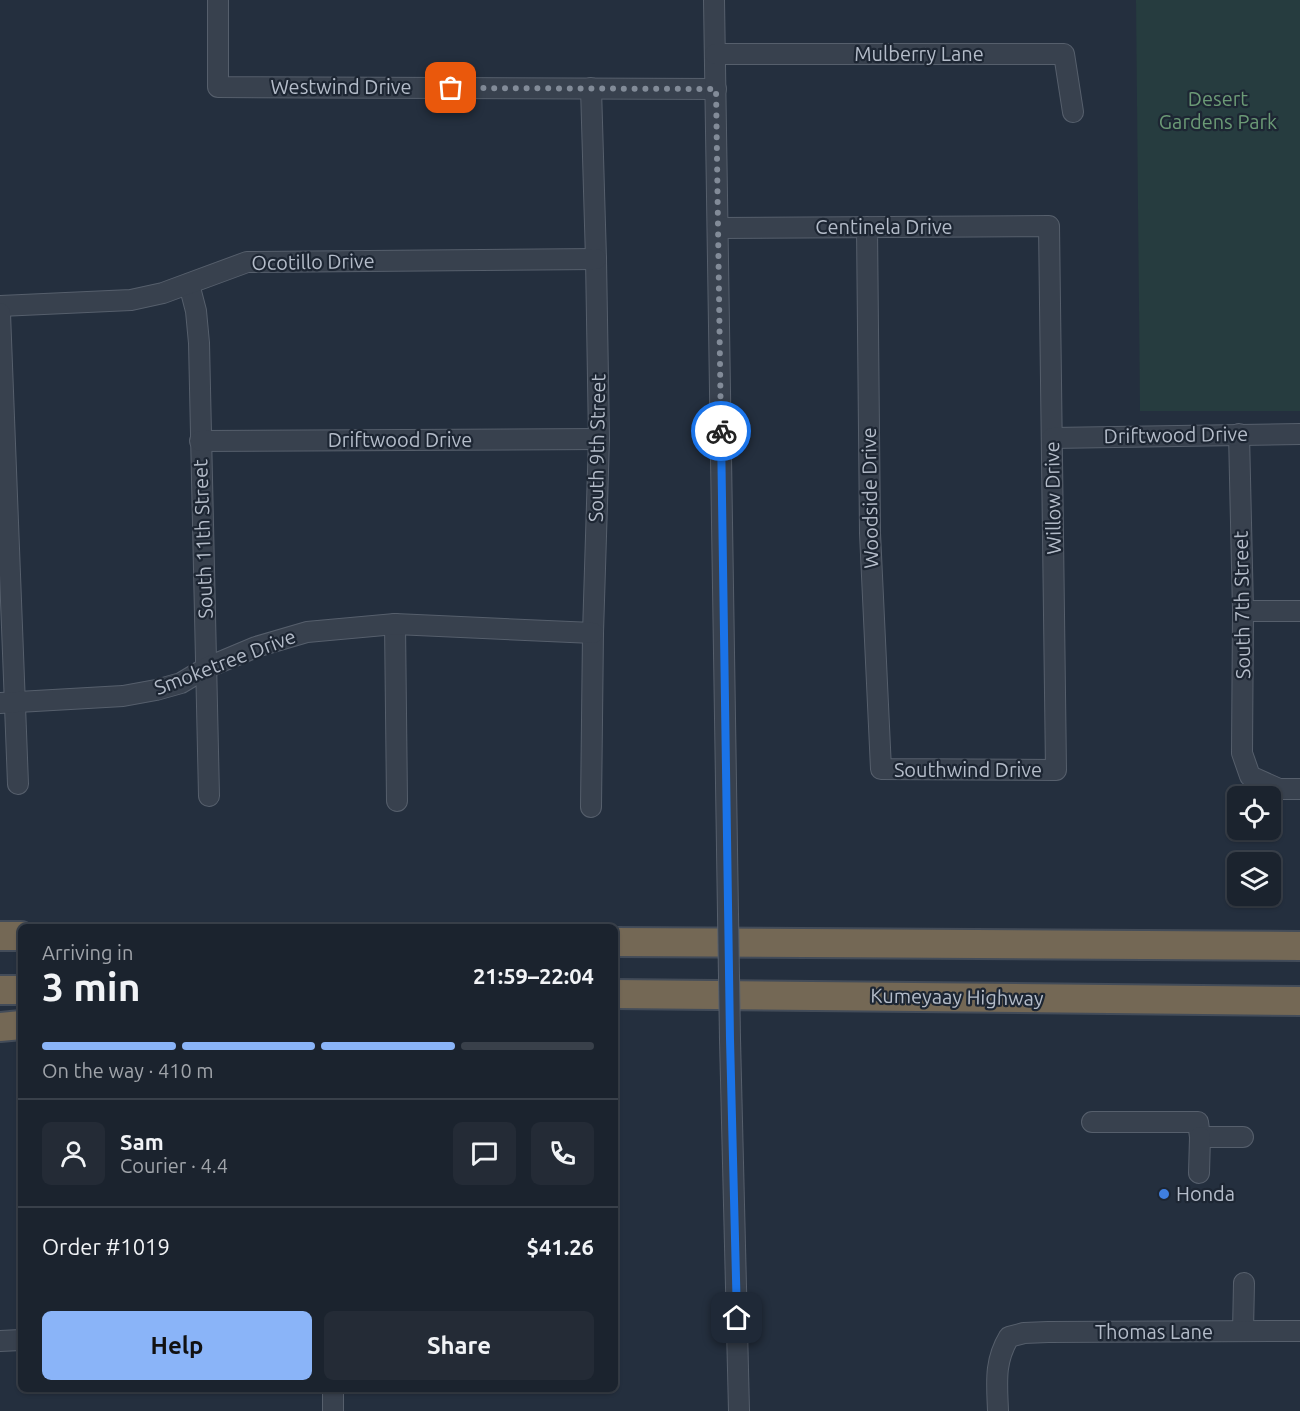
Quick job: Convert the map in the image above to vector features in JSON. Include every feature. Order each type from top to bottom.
[{"type":"highway","points":[[0,936],[18,936]]},
{"type":"highway","points":[[618,942],[1300,946]]},
{"type":"highway","points":[[0,990],[18,990]]},
{"type":"highway","name":"Kumeyaay Highway","points":[[618,994],[1300,1001]]},
{"type":"highway","points":[[0,1027],[18,1025]]},
{"type":"street","name":"Westwind Drive","points":[[218,0],[218,87],[716,89]]},
{"type":"street","points":[[714,0],[730,1039],[739,1411]]},
{"type":"street","name":"Mulberry Lane","points":[[715,54],[1064,54],[1073,112]]},
{"type":"street","name":"South 9th Street","points":[[591,88],[599,439],[591,807]]},
{"type":"street","name":"Centinela Drive","points":[[718,228],[1049,226]]},
{"type":"street","name":"Willow Drive","points":[[1049,226],[1056,770]]},
{"type":"street","name":"Woodside Drive","points":[[867,227],[870,533],[881,769]]},
{"type":"street","name":"Ocotillo Drive","points":[[0,306],[131,300],[163,293],[247,262],[596,259]]},
{"type":"street","name":"South 11th Street","points":[[189,284],[196,311],[199,343],[209,796]]},
{"type":"street","points":[[0,313],[7,704],[18,784]]},
{"type":"street","name":"South 7th Street","points":[[1239,434],[1243,611],[1242,753],[1250,776],[1279,789],[1300,789]]},
{"type":"street","name":"Driftwood Drive","points":[[1052,438],[1300,434]]},
{"type":"street","name":"Driftwood Drive","points":[[200,441],[599,439]]},
{"type":"street","points":[[1243,611],[1300,611]]},
{"type":"street","points":[[395,624],[397,801]]},
{"type":"street","name":"Smoketree Drive","points":[[7,704],[134,694],[181,682],[206,668],[286,636],[307,632],[395,624],[593,633]]},
{"type":"street","name":"Southwind Drive","points":[[881,769],[1056,770]]},
{"type":"street","points":[[1092,1122],[1198,1122],[1199,1173]]},
{"type":"street","points":[[1200,1137],[1243,1137]]},
{"type":"street","points":[[1243,1331],[1244,1283]]},
{"type":"street","name":"Thomas Lane","points":[[998,1411],[997,1371],[1000,1351],[1009,1337],[1024,1333],[1300,1331]]},
{"type":"street","points":[[0,1341],[18,1340]]},
{"type":"street","points":[[333,1392],[333,1411]]},
{"type":"green space","name":"Desert Gardens Park","points":[[1136,0],[1300,0],[1300,411],[1140,411]]},
{"type":"way so far","points":[[451,88],[716,89],[721,431]]},
{"type":"place","name":"Honda","points":[[1164,1194]]},
{"type":"route","points":[[721,431],[730,1039],[737,1318]]}]
